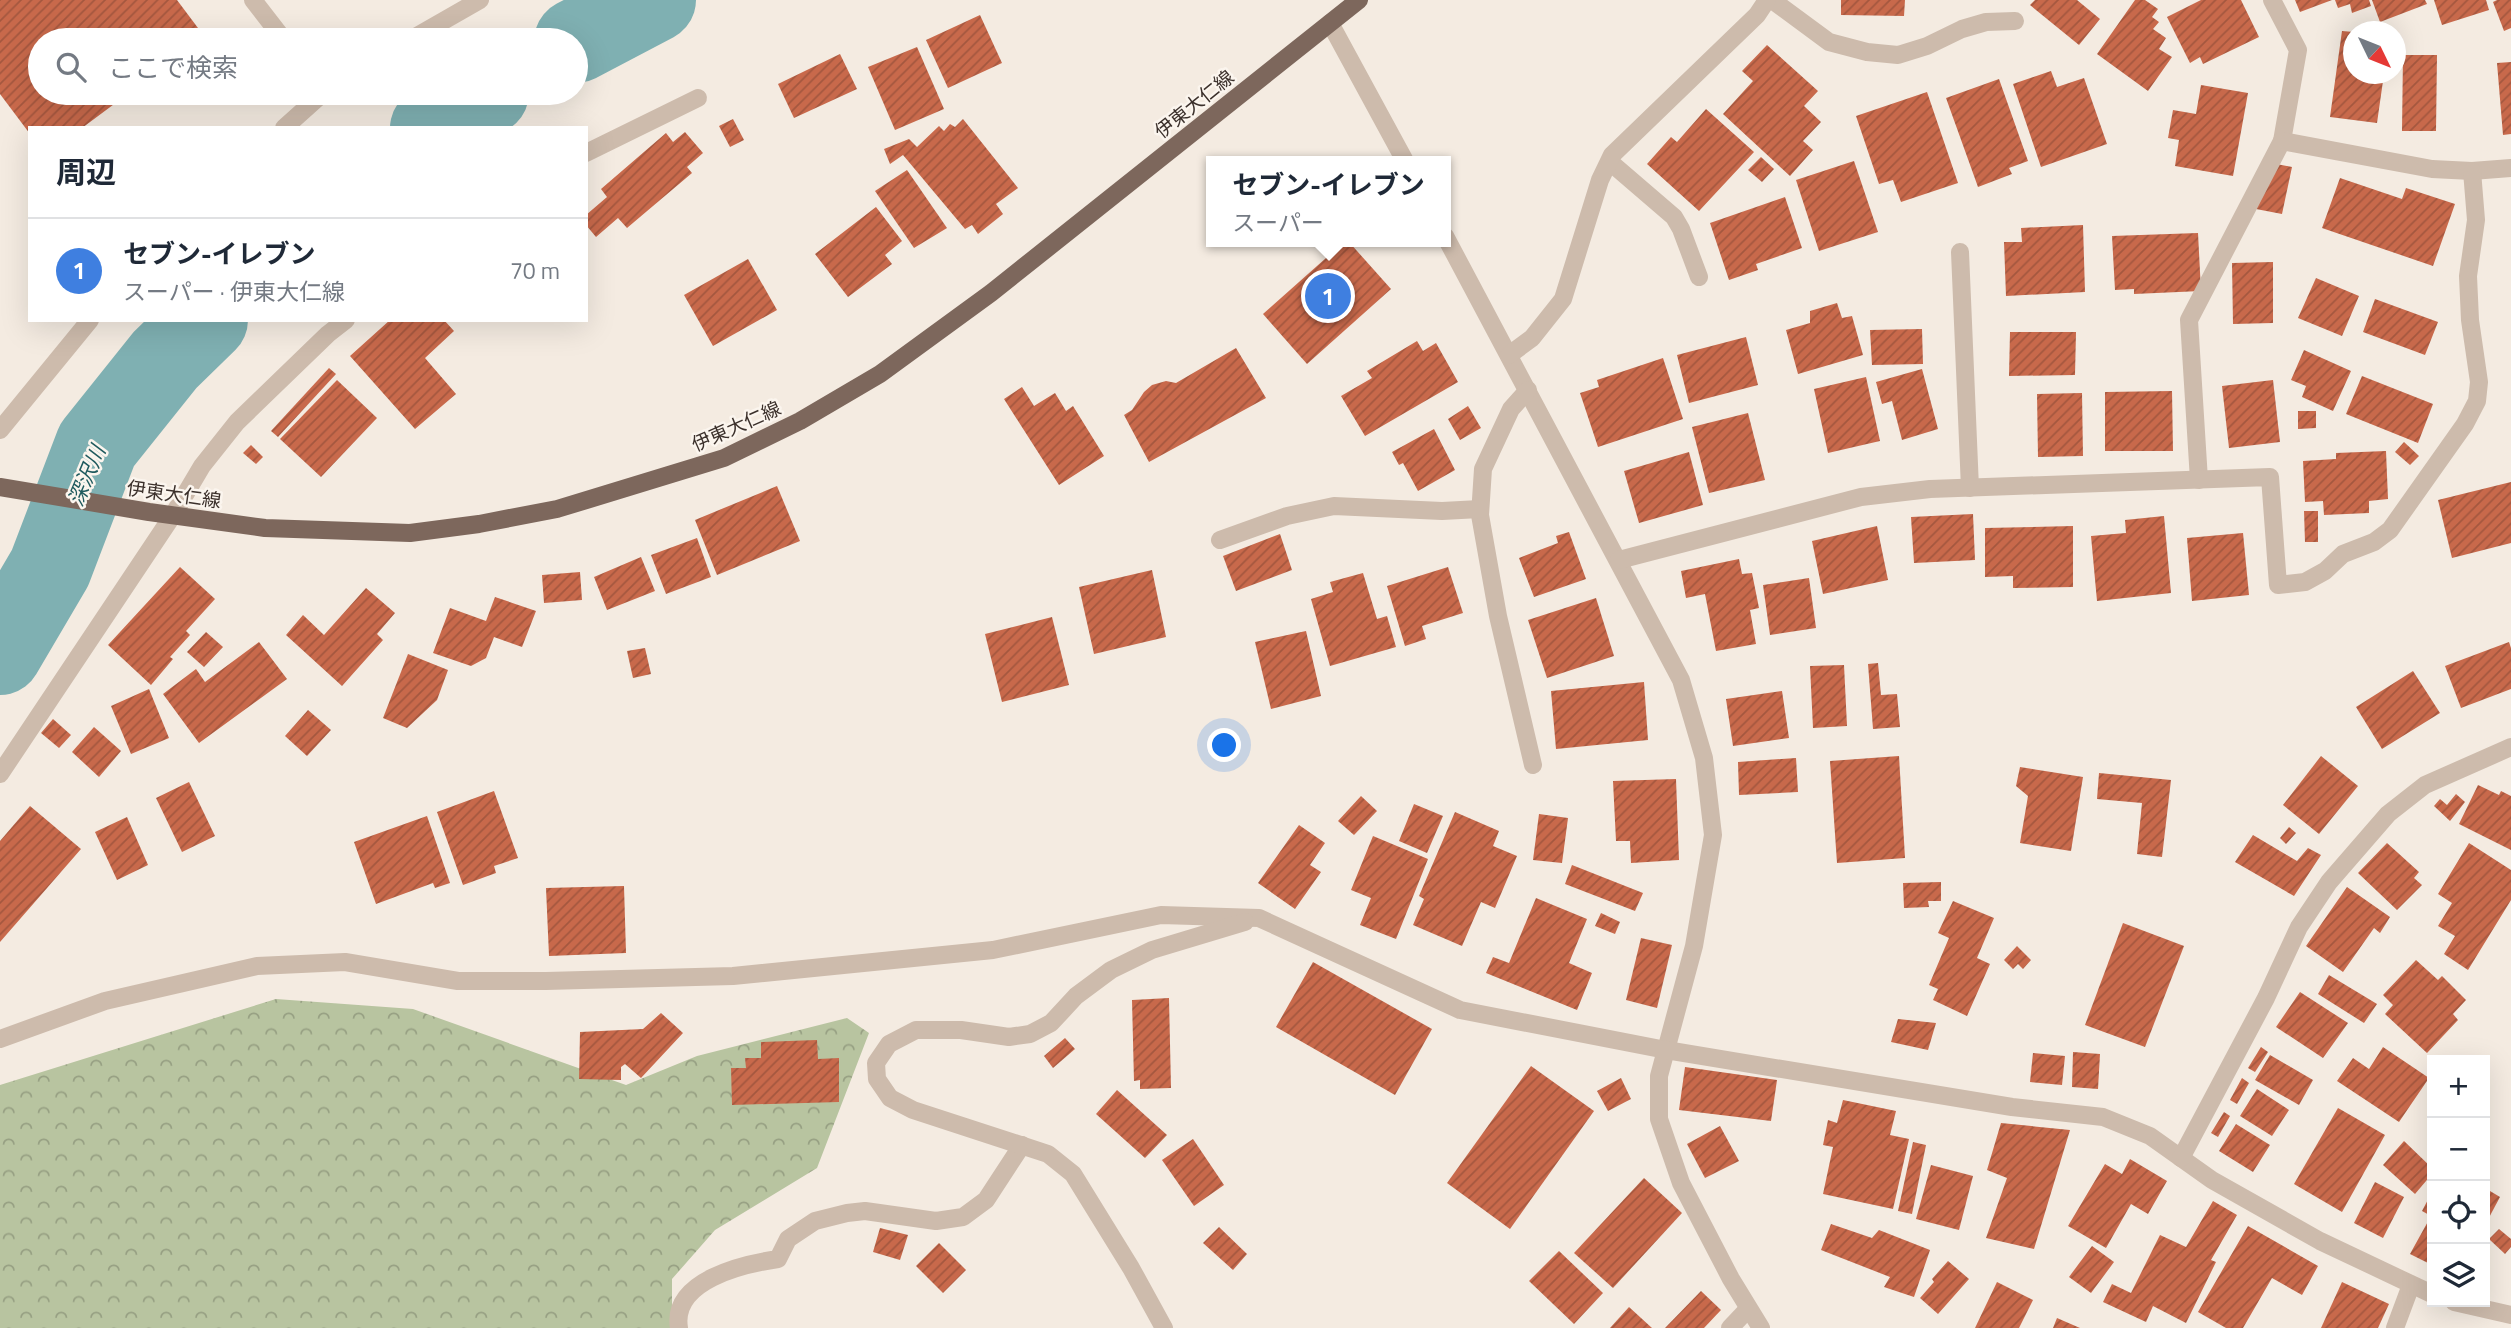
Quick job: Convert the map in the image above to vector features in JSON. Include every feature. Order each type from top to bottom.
[{"type":"main road","name":"伊東大仁線","points":[[0,487],[265,528],[410,533],[479,524],[557,509],[724,458],[800,421],[880,374],[991,293],[1359,0]]},
{"type":"street","points":[[253,0],[275,28]]},
{"type":"street","points":[[431,28],[480,0]]},
{"type":"street","points":[[1509,355],[1532,338],[1563,299],[1600,180],[1612,155],[1770,0],[1829,42],[1867,52],[1898,55],[1986,22],[2015,21]]},
{"type":"street","points":[[2199,480],[2189,320],[2282,141],[2298,50],[2272,0]]},
{"type":"street","points":[[1330,23],[1402,156]]},
{"type":"street","points":[[588,152],[698,98]]},
{"type":"street","points":[[286,126],[310,105]]},
{"type":"street","points":[[2282,141],[2432,169],[2472,171],[2511,168]]},
{"type":"street","points":[[1610,162],[1674,217],[1699,278]]},
{"type":"street","points":[[1619,561],[1861,497],[1930,489],[2270,477],[2278,585],[2305,582],[2325,571],[2343,554],[2374,542],[2390,530],[2465,424],[2477,401],[2479,382],[2470,320],[2468,276],[2476,220],[2472,171]]},
{"type":"street","points":[[1451,247],[1681,680],[1704,758],[1713,835],[1694,946],[1659,1076],[1659,1119],[1681,1183],[1748,1309],[1761,1328]]},
{"type":"street","points":[[1960,252],[1970,488]]},
{"type":"street","points":[[0,430],[88,322]]},
{"type":"street","points":[[0,774],[173,515],[202,466],[237,422],[343,322]]},
{"type":"street","points":[[1528,390],[1511,409],[1483,469],[1480,509],[1497,616],[1533,765]]},
{"type":"street","points":[[1220,540],[1287,516],[1334,506],[1442,511],[1480,509]]},
{"type":"street","points":[[2181,1158],[2266,998],[2299,927],[2329,882],[2388,814],[2425,785],[2511,747]]},
{"type":"street","points":[[0,1039],[105,1001],[257,966],[345,961],[457,981],[733,976],[993,950],[1161,915],[1259,918],[1460,1010],[1666,1050],[2012,1107],[2103,1117],[2150,1136],[2212,1181],[2320,1241],[2427,1292]]},
{"type":"street","points":[[1164,1328],[1131,1268],[1073,1174],[1048,1154],[913,1110],[890,1098],[877,1079],[876,1063],[889,1044],[916,1030],[961,1030],[1009,1037],[1030,1034],[1051,1023],[1076,996],[1111,970],[1152,950],[1259,918]]},
{"type":"street","points":[[679,1328],[677,1319],[684,1299],[712,1277],[743,1264],[778,1259],[788,1239],[815,1221],[865,1211],[936,1221],[963,1217],[986,1200],[1022,1145]]},
{"type":"street","points":[[2395,1328],[2411,1284]]},
{"type":"street","points":[[2476,1307],[2511,1315]]},
{"type":"street","points":[[1730,1328],[1748,1309]]},
{"type":"green space","points":[[276,999],[413,1009],[626,1085],[697,1056],[847,1018],[869,1033],[817,1168],[715,1230],[672,1279],[672,1328],[0,1328],[0,1085]]},
{"type":"building","points":[[0,0],[177,0],[198,28],[28,28],[28,105],[113,105],[85,126],[28,126],[28,131],[0,94]]},
{"type":"building","points":[[1841,0],[1905,0],[1904,16],[1841,15]]},
{"type":"building","points":[[2035,0],[2077,0],[2100,19],[2079,45],[2030,5]]},
{"type":"building","points":[[2135,0],[2145,0],[2158,9],[2152,17],[2159,22],[2153,29],[2166,38],[2159,49],[2172,57],[2148,91],[2097,54]]},
{"type":"building","points":[[2201,0],[2241,0],[2259,37],[2203,64],[2200,57],[2190,63],[2167,17]]},
{"type":"building","points":[[2295,0],[2332,0],[2300,12]]},
{"type":"building","points":[[2335,0],[2369,0],[2371,6],[2352,13],[2350,4],[2338,8]]},
{"type":"building","points":[[2372,0],[2425,0],[2427,4],[2383,21],[2380,21]]},
{"type":"building","points":[[2434,0],[2486,0],[2489,10],[2442,25]]},
{"type":"building","points":[[2511,0],[2511,28],[2504,31],[2493,2]]},
{"type":"building","points":[[980,15],[1002,63],[948,88],[926,40]]},
{"type":"building","points":[[2343,31],[2343,84],[2383,84],[2377,123],[2330,117]]},
{"type":"building","points":[[1767,45],[1818,91],[1804,106],[1821,122],[1803,141],[1813,150],[1790,176],[1723,114],[1753,81],[1742,71]]},
{"type":"building","points":[[917,47],[944,109],[895,130],[868,67]]},
{"type":"building","points":[[840,54],[857,89],[794,118],[778,84]]},
{"type":"building","points":[[2406,55],[2437,55],[2436,131],[2402,131]]},
{"type":"building","points":[[2511,62],[2511,134],[2503,135],[2497,63]]},
{"type":"building","points":[[2051,71],[2057,87],[2084,78],[2107,144],[2041,167],[2013,84]]},
{"type":"building","points":[[1999,79],[2028,161],[2009,168],[2012,174],[1978,187],[1946,98]]},
{"type":"building","points":[[2201,85],[2248,93],[2233,176],[2175,166],[2179,140],[2168,138],[2173,110],[2196,114]]},
{"type":"building","points":[[1927,92],[1958,183],[1901,202],[1893,180],[1879,184],[1856,116]]},
{"type":"building","points":[[1706,109],[1754,152],[1699,211],[1647,164],[1671,137],[1677,142]]},
{"type":"building","points":[[733,119],[744,140],[730,147],[719,126]]},
{"type":"building","points":[[963,119],[1018,188],[996,204],[1003,214],[978,234],[972,225],[965,229],[903,155],[890,164],[884,149],[909,139],[917,147],[939,126],[944,131],[950,124],[955,127]]},
{"type":"building","points":[[685,132],[703,153],[687,167],[692,173],[627,228],[618,218],[596,237],[588,227],[588,213],[607,197],[601,189],[666,133],[673,142]]},
{"type":"building","points":[[1761,157],[1774,169],[1762,182],[1748,170]]},
{"type":"building","points":[[1854,161],[1878,232],[1819,251],[1796,180]]},
{"type":"building","points":[[2266,162],[2292,167],[2282,214],[2256,209]]},
{"type":"building","points":[[907,170],[947,228],[914,248],[875,191]]},
{"type":"building","points":[[2340,178],[2402,199],[2406,188],[2455,204],[2433,266],[2322,228]]},
{"type":"building","points":[[1785,197],[1802,248],[1756,264],[1758,270],[1729,280],[1710,223]]},
{"type":"building","points":[[876,207],[902,241],[885,255],[892,264],[848,297],[815,254]]},
{"type":"building","points":[[2083,225],[2085,292],[2006,296],[2004,242],[2022,242],[2021,228]]},
{"type":"building","points":[[2198,233],[2201,291],[2134,294],[2134,289],[2115,290],[2112,236]]},
{"type":"building","points":[[1338,247],[1353,247],[1391,289],[1307,364],[1263,314]]},
{"type":"building","points":[[748,259],[777,310],[713,346],[684,295]]},
{"type":"building","points":[[2273,262],[2273,323],[2233,324],[2232,263]]},
{"type":"building","points":[[2316,278],[2359,296],[2342,336],[2298,318]]},
{"type":"building","points":[[2375,299],[2438,322],[2425,355],[2363,332]]},
{"type":"building","points":[[1837,303],[1842,318],[1852,316],[1863,355],[1798,374],[1786,330],[1810,323],[1810,311]]},
{"type":"building","points":[[388,322],[446,322],[454,331],[425,358],[456,394],[415,429],[350,356]]},
{"type":"building","points":[[1922,329],[1923,364],[1872,365],[1870,330]]},
{"type":"building","points":[[2010,332],[2076,332],[2075,375],[2009,376]]},
{"type":"building","points":[[1746,337],[1758,385],[1689,403],[1677,355]]},
{"type":"building","points":[[1417,341],[1423,351],[1436,343],[1458,382],[1365,436],[1341,396],[1372,378],[1367,371]]},
{"type":"building","points":[[1236,348],[1266,398],[1149,462],[1124,415],[1132,410],[1152,385],[1166,381],[1176,383]]},
{"type":"building","points":[[2304,350],[2351,371],[2333,411],[2302,397],[2306,386],[2291,380]]},
{"type":"building","points":[[1663,358],[1683,419],[1598,447],[1580,393],[1599,387],[1597,380]]},
{"type":"building","points":[[329,368],[336,374],[278,437],[271,431]]},
{"type":"building","points":[[1922,369],[1938,429],[1902,440],[1892,401],[1882,404],[1876,382]]},
{"type":"building","points":[[2362,376],[2433,404],[2418,443],[2346,414]]},
{"type":"building","points":[[1866,377],[1880,441],[1828,453],[1814,389]]},
{"type":"building","points":[[337,380],[377,418],[321,477],[280,439]]},
{"type":"building","points":[[2273,380],[2280,442],[2229,448],[2222,386]]},
{"type":"building","points":[[1022,387],[1034,406],[1055,393],[1066,411],[1073,406],[1104,456],[1059,485],[1004,399]]},
{"type":"building","points":[[2172,391],[2173,451],[2105,451],[2105,392]]},
{"type":"building","points":[[2082,393],[2083,456],[2038,457],[2037,394]]},
{"type":"building","points":[[1468,406],[1481,428],[1460,440],[1448,419]]},
{"type":"building","points":[[2298,411],[2316,411],[2316,428],[2298,429]]},
{"type":"building","points":[[1748,413],[1765,480],[1709,493],[1692,427]]},
{"type":"building","points":[[1434,429],[1455,470],[1418,491],[1403,463],[1399,465],[1392,452]]},
{"type":"building","points":[[2404,442],[2419,456],[2410,465],[2395,452]]},
{"type":"building","points":[[251,445],[263,457],[256,464],[243,453]]},
{"type":"building","points":[[2386,451],[2388,499],[2369,501],[2369,513],[2324,515],[2323,501],[2305,502],[2303,461],[2336,459],[2336,453]]},
{"type":"building","points":[[1689,452],[1703,505],[1639,523],[1624,471]]},
{"type":"building","points":[[2511,482],[2511,543],[2452,558],[2438,500]]},
{"type":"building","points":[[777,486],[800,541],[717,575],[695,520]]},
{"type":"building","points":[[2304,511],[2318,511],[2318,542],[2305,542]]},
{"type":"building","points":[[1973,514],[1975,560],[1914,563],[1911,517]]},
{"type":"building","points":[[2164,516],[2171,593],[2097,601],[2091,536],[2126,533],[2125,520]]},
{"type":"building","points":[[1877,526],[1888,580],[1823,594],[1812,541]]},
{"type":"building","points":[[2073,526],[2073,587],[2013,588],[2013,576],[1985,577],[1985,528]]},
{"type":"building","points":[[1569,532],[1586,579],[1534,597],[1519,558],[1558,543],[1556,536]]},
{"type":"building","points":[[2243,533],[2249,595],[2192,601],[2187,538]]},
{"type":"building","points":[[1280,534],[1292,570],[1236,591],[1223,556]]},
{"type":"building","points":[[697,538],[711,577],[666,594],[651,555]]},
{"type":"building","points":[[641,557],[655,591],[607,610],[594,577]]},
{"type":"building","points":[[1739,559],[1742,574],[1752,573],[1759,608],[1750,610],[1756,644],[1716,651],[1705,594],[1686,598],[1681,571]]},
{"type":"building","points":[[180,567],[215,599],[186,631],[190,635],[170,657],[173,659],[151,685],[108,645]]},
{"type":"building","points":[[1448,567],[1463,613],[1422,626],[1426,639],[1405,646],[1387,586]]},
{"type":"building","points":[[1152,570],[1166,637],[1094,654],[1079,587]]},
{"type":"building","points":[[580,572],[582,600],[544,603],[542,575]]},
{"type":"building","points":[[1363,573],[1377,619],[1387,616],[1396,647],[1330,666],[1311,599],[1333,592],[1330,582]]},
{"type":"building","points":[[1809,578],[1816,628],[1770,635],[1763,585]]},
{"type":"building","points":[[366,588],[395,613],[377,634],[383,640],[342,686],[286,635],[303,615],[324,635]]},
{"type":"building","points":[[495,597],[536,611],[522,647],[494,637],[486,658],[471,666],[433,653],[450,608],[486,621]]},
{"type":"building","points":[[1596,598],[1614,656],[1547,678],[1528,620]]},
{"type":"building","points":[[1052,617],[1069,685],[1002,702],[985,634]]},
{"type":"building","points":[[1306,631],[1321,696],[1271,709],[1255,642]]},
{"type":"building","points":[[206,632],[223,647],[204,667],[187,652]]},
{"type":"building","points":[[259,642],[287,679],[199,743],[163,694],[196,669],[205,682]]},
{"type":"building","points":[[2509,642],[2511,689],[2461,708],[2445,666]]},
{"type":"building","points":[[645,648],[651,674],[633,678],[627,651]]},
{"type":"building","points":[[408,654],[448,670],[437,700],[407,728],[383,718]]},
{"type":"building","points":[[1878,663],[1881,695],[1897,694],[1900,727],[1873,729],[1868,664]]},
{"type":"building","points":[[1844,665],[1847,726],[1813,728],[1810,666]]},
{"type":"building","points":[[2413,671],[2440,713],[2382,749],[2356,707]]},
{"type":"building","points":[[1644,682],[1648,740],[1556,749],[1551,691]]},
{"type":"building","points":[[149,689],[169,738],[131,754],[111,706]]},
{"type":"building","points":[[1782,691],[1789,738],[1733,746],[1726,699]]},
{"type":"building","points":[[308,710],[331,730],[307,756],[285,736]]},
{"type":"building","points":[[53,719],[71,735],[59,748],[41,733]]},
{"type":"building","points":[[94,727],[121,751],[99,777],[72,752]]},
{"type":"building","points":[[1899,756],[1905,858],[1837,863],[1830,761]]},
{"type":"building","points":[[2321,756],[2358,786],[2319,834],[2283,805]]},
{"type":"building","points":[[1796,758],[1798,792],[1739,795],[1738,762]]},
{"type":"building","points":[[2020,767],[2083,777],[2071,851],[2020,843],[2028,796],[2016,786]]},
{"type":"building","points":[[2099,773],[2171,780],[2162,857],[2137,854],[2142,803],[2097,799]]},
{"type":"building","points":[[1676,779],[1679,860],[1631,863],[1630,841],[1616,841],[1613,781]]},
{"type":"building","points":[[189,782],[215,836],[182,852],[156,798]]},
{"type":"building","points":[[2478,785],[2499,795],[2501,791],[2511,796],[2511,850],[2459,824]]},
{"type":"building","points":[[494,791],[518,858],[494,866],[496,873],[463,885],[437,812]]},
{"type":"building","points":[[2456,794],[2465,802],[2450,821],[2434,806],[2440,799],[2447,805]]},
{"type":"building","points":[[1361,796],[1377,811],[1354,835],[1338,821]]},
{"type":"building","points":[[1414,804],[1443,816],[1427,853],[1399,841]]},
{"type":"building","points":[[30,806],[81,849],[0,942],[0,841]]},
{"type":"building","points":[[1455,812],[1499,831],[1493,846],[1517,856],[1495,908],[1481,902],[1462,946],[1413,925],[1424,899],[1419,896]]},
{"type":"building","points":[[1539,814],[1568,818],[1562,863],[1533,860]]},
{"type":"building","points":[[427,816],[450,883],[435,888],[433,883],[376,904],[354,842]]},
{"type":"building","points":[[127,817],[148,865],[117,880],[95,832]]},
{"type":"building","points":[[1299,825],[1325,843],[1310,865],[1321,872],[1295,909],[1258,883]]},
{"type":"building","points":[[2289,827],[2296,833],[2286,844],[2280,838]]},
{"type":"building","points":[[2253,835],[2297,861],[2308,848],[2321,855],[2294,896],[2235,862]]},
{"type":"building","points":[[1373,836],[1428,859],[1396,939],[1360,925],[1371,898],[1351,890]]},
{"type":"building","points":[[2387,843],[2419,872],[2414,878],[2422,885],[2397,910],[2358,873]]},
{"type":"building","points":[[2469,843],[2511,870],[2511,900],[2468,970],[2444,954],[2455,936],[2438,926],[2452,903],[2438,894]]},
{"type":"building","points":[[1572,865],[1643,893],[1635,911],[1565,884]]},
{"type":"building","points":[[1941,882],[1941,901],[1928,901],[1929,907],[1904,908],[1903,883]]},
{"type":"building","points":[[624,886],[626,953],[549,956],[546,888]]},
{"type":"building","points":[[2347,887],[2390,917],[2380,933],[2374,928],[2343,972],[2306,946]]},
{"type":"building","points":[[1536,898],[1587,919],[1569,963],[1592,973],[1577,1010],[1486,973],[1493,957],[1509,963]]},
{"type":"building","points":[[1953,901],[1994,918],[1977,958],[1990,964],[1967,1016],[1933,1000],[1938,989],[1929,985],[1949,938],[1938,933]]},
{"type":"building","points":[[1601,913],[1620,922],[1615,934],[1595,926]]},
{"type":"building","points":[[2123,923],[2184,946],[2145,1047],[2085,1025]]},
{"type":"building","points":[[1641,938],[1672,945],[1657,1008],[1626,1000]]},
{"type":"building","points":[[2017,946],[2031,960],[2023,969],[2018,964],[2013,969],[2004,960]]},
{"type":"building","points":[[2416,960],[2438,980],[2442,976],[2466,1000],[2453,1014],[2458,1020],[2427,1053],[2385,1014],[2393,1005],[2383,995]]},
{"type":"building","points":[[1313,962],[1432,1029],[1395,1095],[1276,1027]]},
{"type":"building","points":[[2329,975],[2377,1004],[2364,1023],[2318,994]]},
{"type":"building","points":[[2300,992],[2348,1023],[2323,1058],[2276,1027]]},
{"type":"building","points":[[1169,998],[1171,1088],[1140,1089],[1140,1080],[1134,1081],[1132,1000]]},
{"type":"building","points":[[661,1013],[683,1033],[641,1078],[625,1064],[621,1067],[621,1080],[579,1079],[580,1032],[643,1029]]},
{"type":"building","points":[[1898,1019],[1936,1023],[1928,1050],[1891,1042]]},
{"type":"building","points":[[1065,1038],[1075,1049],[1053,1068],[1044,1056]]},
{"type":"building","points":[[817,1040],[818,1059],[839,1058],[839,1102],[732,1105],[731,1068],[746,1068],[745,1058],[761,1058],[761,1042]]},
{"type":"building","points":[[2261,1047],[2268,1052],[2255,1072],[2248,1068]]},
{"type":"building","points":[[2383,1047],[2427,1077],[2427,1081],[2399,1122],[2337,1081],[2353,1058],[2369,1069]]},
{"type":"building","points":[[2073,1052],[2100,1054],[2098,1089],[2072,1087]]},
{"type":"building","points":[[2033,1053],[2065,1056],[2062,1085],[2030,1082]]},
{"type":"building","points":[[2270,1055],[2313,1080],[2299,1105],[2255,1080]]},
{"type":"building","points":[[1531,1066],[1594,1111],[1510,1229],[1447,1183]]},
{"type":"building","points":[[1685,1067],[1777,1080],[1771,1121],[1679,1110]]},
{"type":"building","points":[[1621,1078],[1631,1099],[1608,1111],[1597,1091]]},
{"type":"building","points":[[2242,1078],[2249,1083],[2237,1104],[2230,1100]]},
{"type":"building","points":[[2257,1089],[2289,1110],[2272,1136],[2240,1116]]},
{"type":"building","points":[[1117,1090],[1167,1135],[1145,1158],[1096,1114]]},
{"type":"building","points":[[1843,1100],[1896,1111],[1890,1135],[1909,1139],[1893,1209],[1823,1194],[1833,1147],[1823,1145],[1828,1120],[1837,1123]]},
{"type":"building","points":[[2338,1108],[2385,1135],[2342,1212],[2294,1184]]},
{"type":"building","points":[[2224,1112],[2230,1116],[2218,1137],[2211,1133]]},
{"type":"building","points":[[2001,1123],[2070,1130],[2034,1249],[1986,1238],[2007,1178],[1987,1170]]},
{"type":"building","points":[[2236,1124],[2270,1145],[2253,1172],[2219,1151]]},
{"type":"building","points":[[1720,1126],[1739,1161],[1705,1178],[1687,1144]]},
{"type":"building","points":[[1193,1139],[1224,1185],[1194,1206],[1162,1160]]},
{"type":"building","points":[[2404,1141],[2427,1163],[2427,1180],[2415,1194],[2383,1165]]},
{"type":"building","points":[[1913,1142],[1926,1145],[1912,1214],[1898,1211]]},
{"type":"building","points":[[2130,1159],[2167,1181],[2148,1214],[2131,1204],[2106,1248],[2068,1226],[2105,1164],[2122,1174]]},
{"type":"building","points":[[1931,1165],[1973,1176],[1959,1230],[1916,1219]]},
{"type":"building","points":[[1644,1178],[1682,1213],[1613,1288],[1574,1253]]},
{"type":"building","points":[[2375,1182],[2404,1197],[2383,1238],[2354,1223]]},
{"type":"building","points":[[2490,1191],[2500,1197],[2490,1216]]},
{"type":"building","points":[[2213,1201],[2237,1215],[2211,1260],[2216,1262],[2186,1323],[2153,1306],[2146,1322],[2103,1302],[2112,1284],[2131,1293],[2160,1235],[2186,1247]]},
{"type":"building","points":[[2427,1202],[2427,1214],[2422,1211]]},
{"type":"building","points":[[2427,1223],[2427,1262],[2410,1254]]},
{"type":"building","points":[[1831,1224],[1872,1238],[1879,1230],[1930,1250],[1914,1297],[1884,1287],[1890,1277],[1821,1250]]},
{"type":"building","points":[[2248,1226],[2318,1266],[2302,1295],[2272,1278],[2243,1328],[2226,1328],[2198,1312]]},
{"type":"building","points":[[1219,1227],[1247,1254],[1233,1270],[1203,1243]]},
{"type":"building","points":[[880,1228],[908,1235],[900,1260],[873,1252]]},
{"type":"building","points":[[2499,1229],[2511,1239],[2511,1247],[2505,1254],[2490,1238]]},
{"type":"building","points":[[939,1243],[966,1270],[943,1293],[916,1266]]},
{"type":"building","points":[[2092,1246],[2114,1262],[2091,1293],[2069,1277]]},
{"type":"building","points":[[1559,1251],[1603,1293],[1574,1324],[1529,1281]]},
{"type":"building","points":[[1948,1261],[1969,1279],[1938,1314],[1920,1298]]},
{"type":"building","points":[[1997,1282],[2033,1300],[2019,1328],[1975,1328]]},
{"type":"building","points":[[2342,1282],[2389,1304],[2378,1328],[2321,1328]]},
{"type":"building","points":[[1701,1291],[1721,1310],[1704,1328],[1665,1328]]},
{"type":"building","points":[[1629,1307],[1652,1328],[1610,1328]]},
{"type":"building","points":[[2057,1318],[2080,1328],[2053,1328]]},
{"type":"waterway","name":"深沢川","points":[[588,35],[654,0]]},
{"type":"waterway","name":"深沢川","points":[[435,126],[468,105]]},
{"type":"waterway","name":"深沢川","points":[[0,653],[50,568],[97,445],[165,360],[204,322]]},
{"type":"place","name":"セブン-イレブン","points":[[1328,296]]}]
